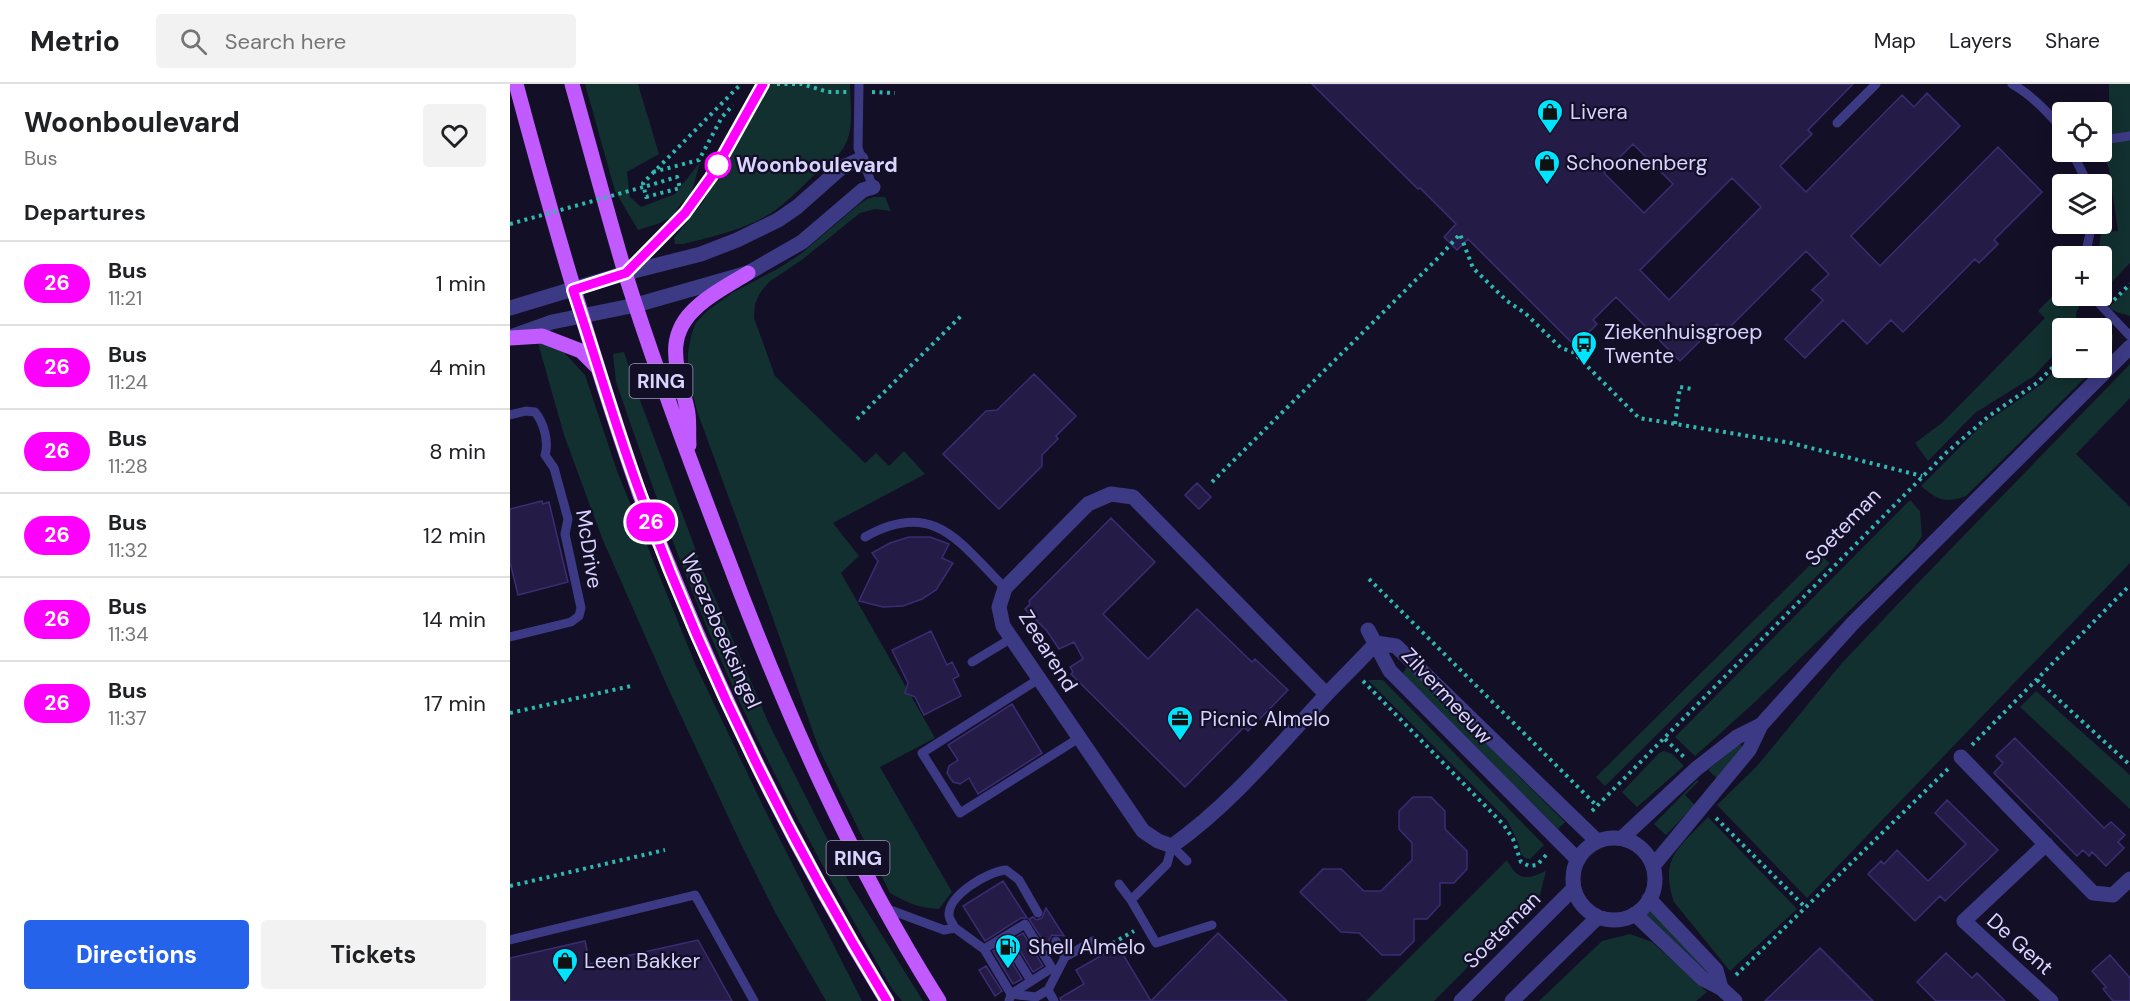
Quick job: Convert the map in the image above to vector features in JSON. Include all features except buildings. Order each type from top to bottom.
[{"type":"main road","name":"Weezebeeksingel","points":[[516,84],[573,290],[641,496],[702,648],[794,838],[841,926],[887,1001]]},
{"type":"main road","name":"Weezebeeksingel","points":[[573,84],[626,273],[657,371],[752,625],[825,793],[884,908],[939,1001]]},
{"type":"main road","points":[[689,457],[688,411],[676,370],[675,345],[682,323],[698,305],[748,273]]},
{"type":"main road","points":[[510,337],[542,336],[581,351],[600,370]]},
{"type":"street","points":[[510,308],[626,273],[701,255],[737,240],[778,220],[797,207],[841,168],[861,159]]},
{"type":"street","points":[[510,337],[552,322],[636,305],[748,273],[802,242],[863,190],[873,187]]},
{"type":"street","points":[[1653,866],[1749,750],[1761,725],[1852,623],[2130,347]]},
{"type":"street","name":"Zeearend","points":[[1172,846],[1158,842],[1143,831],[1003,626],[999,607],[1005,588],[1088,504],[1111,494],[1132,497],[1326,694]]},
{"type":"street","points":[[1172,846],[1202,824],[1274,754],[1372,636]]},
{"type":"street","name":"Zilvermeeuw","points":[[1372,636],[1396,646],[1597,841]]},
{"type":"street","name":"Zilvermeeuw","points":[[1372,636],[1390,671],[1577,859]]},
{"type":"street","points":[[1622,838],[1696,769],[1737,737],[1761,725]]},
{"type":"street","points":[[1960,757],[2093,894],[2114,895],[2130,879]]},
{"type":"street","points":[[1605,838],[1622,838],[1641,848],[1648,856],[1653,866],[1655,881],[1649,899],[1635,914],[1617,920],[1598,917],[1582,906],[1573,889],[1573,874],[1577,859],[1586,848],[1597,841],[1605,838]]},
{"type":"street","name":"De Gent","points":[[2046,844],[1964,921],[2051,1001]]},
{"type":"street","name":"Soeteman","points":[[1461,1001],[1573,889]]},
{"type":"street","points":[[1649,899],[1716,970],[1721,988]]},
{"type":"street","points":[[1635,914],[1703,979],[1721,988],[1735,1001]]},
{"type":"street","points":[[1512,1001],[1598,917]]},
{"type":"lane","points":[[626,273],[678,221],[698,195],[711,177],[763,84]]},
{"type":"lane","points":[[1837,123],[1876,84]]},
{"type":"lane","points":[[2012,84],[2024,90],[2052,118]]},
{"type":"lane","points":[[859,88],[858,148],[873,187]]},
{"type":"lane","points":[[2112,139],[2130,136]]},
{"type":"lane","points":[[2103,306],[2130,336]]},
{"type":"lane","name":"McDrive","points":[[510,415],[526,411],[535,412],[540,417],[548,446],[545,455],[554,468],[568,519],[566,534],[581,608],[579,616],[571,622],[510,637]]},
{"type":"lane","points":[[866,537],[881,528],[903,523],[920,522],[943,528],[954,536],[1005,588]]},
{"type":"lane","points":[[972,662],[1012,638]]},
{"type":"lane","points":[[1040,679],[922,753],[960,813],[1079,738]]},
{"type":"lane","points":[[1131,900],[1167,864],[1172,846],[1187,861]]},
{"type":"lane","points":[[1010,997],[984,949],[955,928],[949,916],[951,904],[968,888],[996,870],[1006,870],[1019,880],[1038,913]]},
{"type":"lane","points":[[1119,884],[1156,943],[1212,925]]},
{"type":"lane","points":[[510,940],[695,895],[754,1001]]},
{"type":"lane","points":[[884,908],[944,930],[955,928]]},
{"type":"lane","points":[[984,949],[1025,924],[1052,969],[1010,997]]},
{"type":"lane","points":[[1004,937],[1031,981]]},
{"type":"lane","points":[[1056,941],[1065,957]]},
{"type":"lane","points":[[1010,997],[1036,996],[1048,990],[1065,957],[1093,941]]},
{"type":"lane","points":[[1048,990],[1054,1001]]},
{"type":"path","points":[[510,224],[677,177],[680,188],[646,197],[643,183],[741,84]]},
{"type":"path","points":[[773,84],[802,84],[828,92],[859,88],[895,93]]},
{"type":"path","points":[[653,172],[699,160],[722,117],[737,100]]},
{"type":"path","points":[[1212,482],[1442,255],[1460,234],[1473,268],[1561,348],[1572,352],[1639,418],[1791,443],[1923,476]]},
{"type":"path","points":[[2106,309],[2130,284]]},
{"type":"path","points":[[857,419],[963,314]]},
{"type":"path","name":"Soeteman","points":[[1696,769],[1665,738],[1970,431],[2037,383],[2052,368]]},
{"type":"path","points":[[1675,424],[1680,387],[1692,389]]},
{"type":"path","points":[[1369,579],[1597,806]]},
{"type":"path","points":[[2037,680],[2130,765]]},
{"type":"path","points":[[510,714],[631,686]]},
{"type":"path","points":[[1704,806],[1806,908],[1721,988]]},
{"type":"path","points":[[510,886],[665,850]]},
{"type":"green space","points":[[585,84],[638,84],[659,154],[627,172],[630,197],[641,207],[675,194],[700,162],[691,195],[679,206],[673,216],[638,230],[615,191]]},
{"type":"green space","points":[[771,84],[850,84],[851,122],[844,147],[789,200],[766,216],[732,231],[675,244],[674,238],[703,202]]},
{"type":"green space","points":[[2109,84],[2130,84],[2130,263],[2112,282],[2112,246],[2099,246],[2101,234],[2112,234],[2112,231],[2118,231],[2112,174],[2110,174],[2107,162],[2112,162],[2112,102],[2109,102]]},
{"type":"green space","points":[[874,197],[885,197],[891,211],[875,209],[860,213],[803,259],[769,282],[755,304],[754,318],[775,376],[865,463],[876,453],[889,466],[904,451],[925,474],[833,523],[859,556],[841,573],[935,738],[880,767],[952,892],[939,909],[914,904],[890,893],[819,749],[697,411],[688,376],[691,336],[695,324],[707,311],[732,293],[802,253],[857,206]]},
{"type":"green space","points":[[2130,286],[2130,316],[2108,308]]},
{"type":"green space","points":[[2052,296],[2052,306],[2079,306],[2076,318],[2052,318],[2052,357],[2034,376],[1975,413],[1928,461],[1915,443],[1943,422],[2045,318],[2038,311]]},
{"type":"green space","points":[[538,343],[559,347],[585,375],[617,471],[696,666],[764,808],[862,1001],[826,1001],[776,914],[740,842],[668,688],[602,538],[564,435]]},
{"type":"green space","points":[[624,352],[705,575],[770,726],[850,884],[923,1001],[902,1001],[892,989],[804,830],[743,708],[681,561],[616,382],[613,354]]},
{"type":"green space","points":[[2130,364],[2130,398],[2076,454],[2130,507],[2130,563],[1807,898],[1717,805],[1757,766],[1842,663]]},
{"type":"green space","points":[[2052,374],[2052,378],[2085,378],[1966,496],[1952,500],[1942,499],[1932,495],[1921,486],[1982,425],[2042,384]]},
{"type":"green space","points":[[1910,500],[1920,511],[1922,536],[1913,549],[1755,702],[1695,756],[1675,737]]},
{"type":"green space","points":[[1820,555],[1830,563],[1605,786],[1596,777]]},
{"type":"green space","points":[[1406,668],[1411,669],[1565,822],[1558,829],[1404,676]]},
{"type":"green space","points":[[1368,680],[1383,680],[1544,845],[1530,859],[1521,854],[1507,820]]},
{"type":"green space","points":[[2036,691],[2130,775],[2130,809],[2020,707]]},
{"type":"green space","points":[[1740,743],[1743,747],[1719,780],[1708,770]]},
{"type":"green space","points":[[1664,751],[1672,754],[1684,766],[1637,807],[1622,792],[1659,753]]},
{"type":"green space","points":[[1697,780],[1699,781],[1685,795],[1695,805],[1666,835],[1654,824]]},
{"type":"green space","points":[[1708,817],[1797,909],[1730,971],[1674,902],[1670,887],[1669,874],[1674,854]]},
{"type":"green space","points":[[1507,860],[1515,872],[1523,877],[1546,871],[1540,895],[1434,1001],[1366,1001]]},
{"type":"green space","points":[[1650,910],[1716,979],[1715,981],[1646,914]]},
{"type":"green space","points":[[1630,934],[1652,942],[1707,992],[1696,1001],[1539,1001],[1602,941]]},
{"type":"bus line","name":"26","points":[[763,84],[711,177],[685,213],[626,273],[573,290],[641,496],[702,648],[794,838],[841,926],[887,1001]]},
{"type":"place","name":"Livera","points":[[1550,135]]},
{"type":"place","name":"Woonboulevard","points":[[718,165]]},
{"type":"place","name":"Schoonenberg","points":[[1547,186]]},
{"type":"place","name":"Ziekenhuisgroep Twente","points":[[1584,367]]},
{"type":"place","name":"Picnic Almelo","points":[[1180,742]]},
{"type":"place","name":"Shell Almelo","points":[[1008,970]]},
{"type":"place","name":"Leen Bakker","points":[[565,984]]}]
